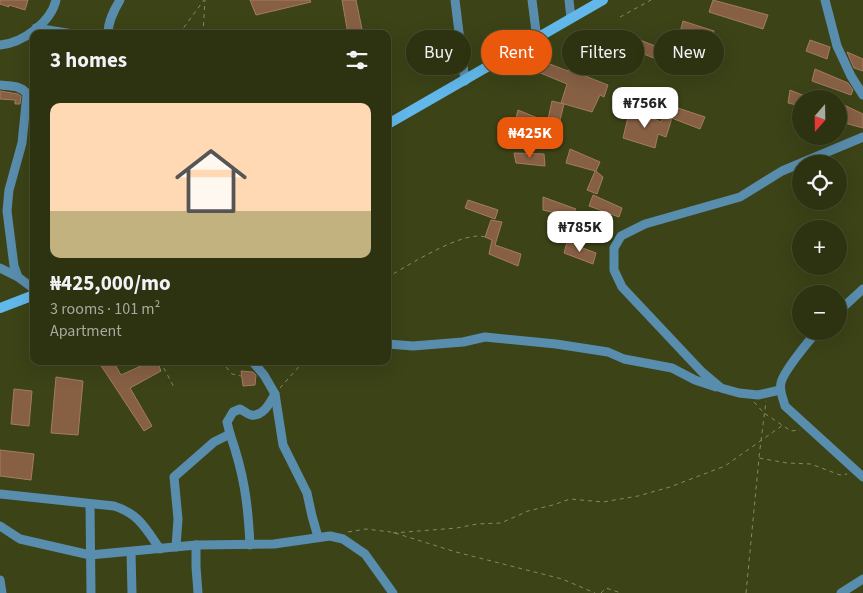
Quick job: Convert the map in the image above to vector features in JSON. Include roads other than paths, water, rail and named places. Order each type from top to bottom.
[{"type":"main road","points":[[552,30],[603,0]]},
{"type":"main road","points":[[391,122],[481,72]]},
{"type":"main road","points":[[0,308],[30,297]]},
{"type":"street","points":[[33,30],[52,14],[56,0]]},
{"type":"street","points":[[108,30],[113,12],[120,0]]},
{"type":"street","points":[[455,0],[465,81]]},
{"type":"street","points":[[532,0],[536,30]]},
{"type":"street","points":[[569,0],[571,18]]},
{"type":"street","points":[[825,0],[837,46],[851,76],[863,95]]},
{"type":"street","points":[[36,28],[48,30]]},
{"type":"street","points":[[0,45],[18,41],[30,32]]},
{"type":"street","points":[[0,85],[23,89],[27,94],[22,143],[9,190],[7,211],[14,266],[18,277]]},
{"type":"street","points":[[721,388],[702,372],[622,287],[614,270],[614,248],[621,236],[645,224],[740,197],[782,171],[863,137]]},
{"type":"street","points":[[0,268],[18,277],[30,286]]},
{"type":"street","points":[[847,304],[863,289]]},
{"type":"street","points":[[391,344],[413,346],[463,342],[485,337],[556,344],[608,352],[624,359],[672,368],[695,380],[747,394],[758,395],[780,390]]},
{"type":"street","points":[[810,340],[781,381],[780,390],[785,406],[861,475]]},
{"type":"street","points":[[255,365],[264,375],[275,394],[283,445],[307,493],[318,536]]},
{"type":"street","points":[[250,545],[244,481],[240,461],[227,422],[233,412],[240,409],[249,414],[259,414],[270,403],[275,394]]},
{"type":"street","points":[[176,547],[178,519],[175,474],[214,442],[230,434]]},
{"type":"street","points":[[0,494],[114,506],[128,510],[139,520],[160,548]]},
{"type":"street","points":[[90,504],[90,593]]},
{"type":"street","points":[[0,526],[26,541],[90,555],[176,547],[274,544],[318,536],[330,536],[343,540],[365,554],[393,593]]},
{"type":"street","points":[[196,546],[198,593]]},
{"type":"street","points":[[131,552],[132,593]]},
{"type":"street","points":[[0,580],[2,593]]},
{"type":"street","points":[[841,593],[863,580]]}]
